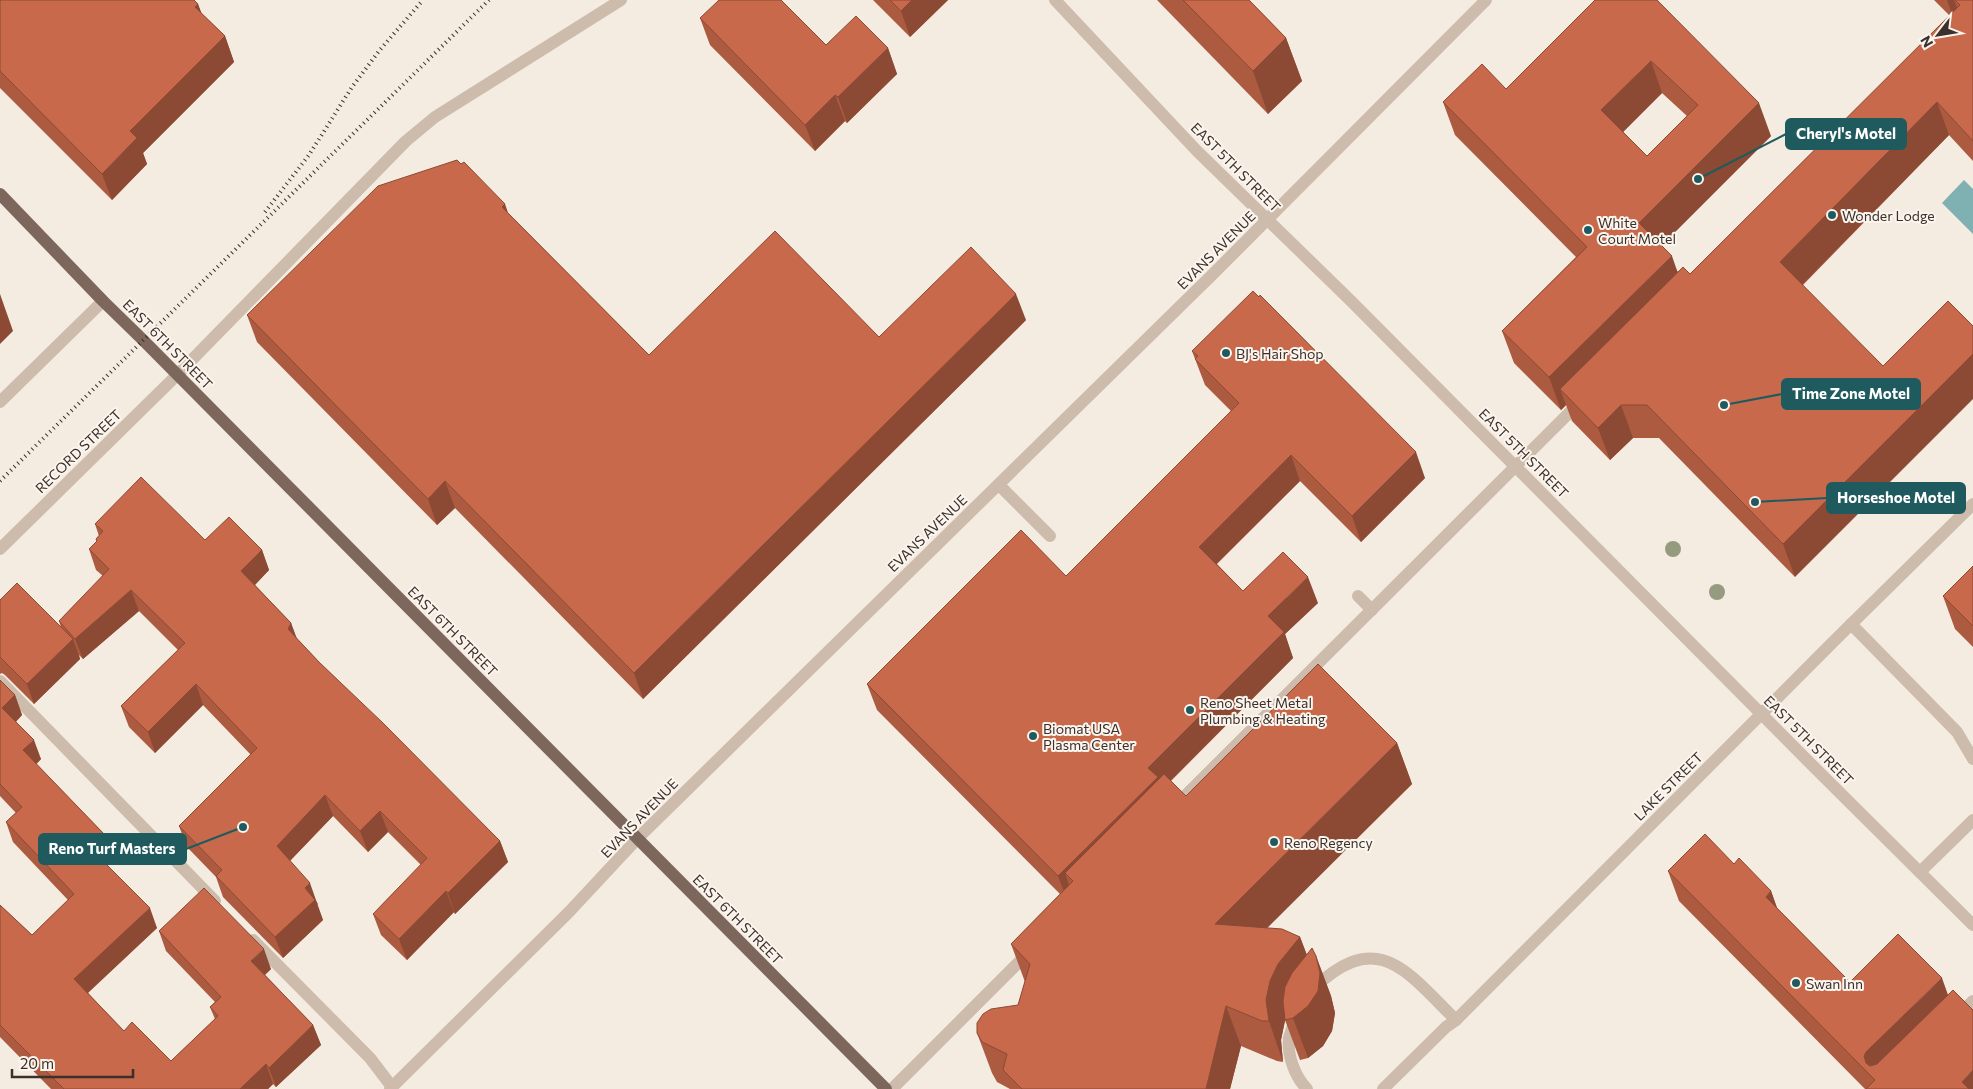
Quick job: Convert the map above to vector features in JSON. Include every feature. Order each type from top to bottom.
[{"type":"main road","name":"EAST 6TH STREET","points":[[0,194],[103,301],[886,1089]]},
{"type":"street","name":"RECORD STREET","points":[[0,549],[177,375],[406,141],[435,116],[621,0]]},
{"type":"street","name":"EAST 5TH STREET","points":[[1055,0],[1197,151],[1516,466],[1973,925]]},
{"type":"street","name":"EVANS AVENUE","points":[[391,1088],[569,912],[638,838],[1268,220],[1486,0]]},
{"type":"street","points":[[0,402],[103,301]]},
{"type":"street","points":[[1166,815],[1590,392]]},
{"type":"street","points":[[999,485],[1050,536]]},
{"type":"street","name":"LAKE STREET","points":[[1383,1089],[1446,1027],[1456,1020],[1973,504]]},
{"type":"street","points":[[1358,596],[1372,610]]},
{"type":"street","points":[[1851,624],[1957,732],[1973,759]]},
{"type":"street","points":[[0,681],[221,907]]},
{"type":"street","points":[[1920,872],[1973,820]]},
{"type":"street","points":[[242,928],[370,1058],[391,1088]]},
{"type":"street","points":[[892,1089],[1039,942]]},
{"type":"street","points":[[1307,1089],[1301,1083],[1293,1066],[1289,1040],[1295,1018],[1311,991],[1328,975],[1355,961],[1366,959],[1385,960],[1397,965],[1456,1020]]},
{"type":"street","points":[[1949,1024],[1973,1001]]},
{"type":"water","points":[[1964,180],[1973,189],[1973,234],[1942,203]]},
{"type":"building","points":[[0,0],[194,0],[198,4],[195,7],[225,36],[130,131],[137,138],[102,174],[0,71]]},
{"type":"building","points":[[719,0],[781,0],[826,45],[856,16],[888,48],[838,97],[835,95],[805,125],[700,18]]},
{"type":"building","points":[[890,0],[912,0],[901,11]]},
{"type":"building","points":[[1183,0],[1249,0],[1286,38],[1253,71]]},
{"type":"building","points":[[1595,0],[1657,0],[1759,103],[1639,223],[1672,256],[1549,377],[1502,331],[1587,247],[1443,102],[1482,64],[1506,89]],"holes":[[[1651,61],[1698,105],[1647,156],[1601,110]]]},
{"type":"building","points":[[1955,0],[1973,0],[1973,141],[1937,102],[1780,262],[1883,366],[1948,301],[1973,326],[1973,354],[1783,544],[1647,405],[1621,405],[1598,428],[1560,389],[1683,267],[1690,274],[1960,5]]},
{"type":"building","points":[[457,160],[461,164],[464,162],[505,204],[502,207],[649,355],[775,231],[879,337],[971,247],[1016,294],[634,673],[445,481],[428,499],[247,315],[378,186]]},
{"type":"building","points":[[1253,291],[1259,297],[1260,295],[1416,452],[1352,516],[1291,455],[1199,547],[1243,591],[1283,552],[1308,577],[1268,616],[1284,632],[1148,768],[1158,777],[1058,876],[867,684],[1021,530],[1066,576],[1239,403],[1195,359],[1198,356],[1192,351]]},
{"type":"building","points":[[141,477],[205,540],[229,517],[262,550],[241,571],[291,623],[288,629],[500,841],[448,893],[446,891],[399,939],[373,914],[427,858],[380,811],[360,831],[325,795],[277,846],[310,883],[305,888],[315,900],[275,937],[216,876],[222,870],[179,826],[257,748],[196,684],[148,732],[121,706],[185,643],[131,590],[75,639],[59,621],[109,569],[89,549],[103,531],[95,524]]},
{"type":"building","points":[[1973,566],[1973,626],[1943,596]]},
{"type":"building","points":[[17,583],[73,639],[27,684],[0,657],[0,600]]},
{"type":"building","name":"Reno Regency","points":[[1318,664],[1397,743],[1215,924],[1282,929],[1300,937],[1278,964],[1270,981],[1266,1000],[1269,1021],[1262,1021],[1226,1006],[1206,1089],[1022,1089],[1003,1070],[1007,1054],[982,1042],[977,1033],[977,1023],[983,1014],[991,1009],[1018,1005],[1030,964],[1011,944],[1073,881],[1065,873],[1164,774],[1186,796]]},
{"type":"building","points":[[0,680],[15,695],[2,708],[34,740],[23,750],[105,835],[91,849],[150,908],[74,979],[124,1031],[132,1022],[171,1061],[218,1016],[210,1007],[221,997],[159,931],[204,888],[264,949],[251,961],[313,1025],[269,1068],[266,1064],[240,1089],[64,1089],[0,1025],[0,905],[32,935],[74,894],[6,822],[22,807],[0,784]]},
{"type":"building","points":[[1705,834],[1734,864],[1739,858],[1771,891],[1766,897],[1850,982],[1898,934],[1942,978],[1866,1052],[1864,1056],[1866,1063],[1870,1066],[1877,1064],[1953,990],[1973,1010],[1973,1070],[1962,1082],[1969,1089],[1866,1089],[1875,1080],[1668,871]]},
{"type":"building","points":[[1312,948],[1320,973],[1318,991],[1308,1006],[1293,1018],[1285,1020],[1283,1001],[1285,987],[1292,973]]},
{"type":"railway","points":[[265,212],[309,155],[352,87],[379,51],[423,0]]},
{"type":"railway","points":[[0,481],[489,0]]},
{"type":"place","name":"Cheryl's Motel","points":[[1698,179]]},
{"type":"place","name":"Wonder Lodge","points":[[1832,215]]},
{"type":"place","name":"White Court Motel","points":[[1588,230]]},
{"type":"place","name":"BJ's Hair Shop","points":[[1226,353]]},
{"type":"place","name":"Time Zone Motel","points":[[1724,405]]},
{"type":"place","name":"Horseshoe Motel","points":[[1755,502]]},
{"type":"place","name":"Reno Sheet Metal Plumbing & Heating","points":[[1190,710]]},
{"type":"place","name":"Biomat USA Plasma Center","points":[[1033,736]]},
{"type":"place","name":"Reno Turf Masters","points":[[243,827]]},
{"type":"place","name":"Reno Regency","points":[[1274,842]]},
{"type":"place","name":"Swan Inn","points":[[1796,983]]}]
